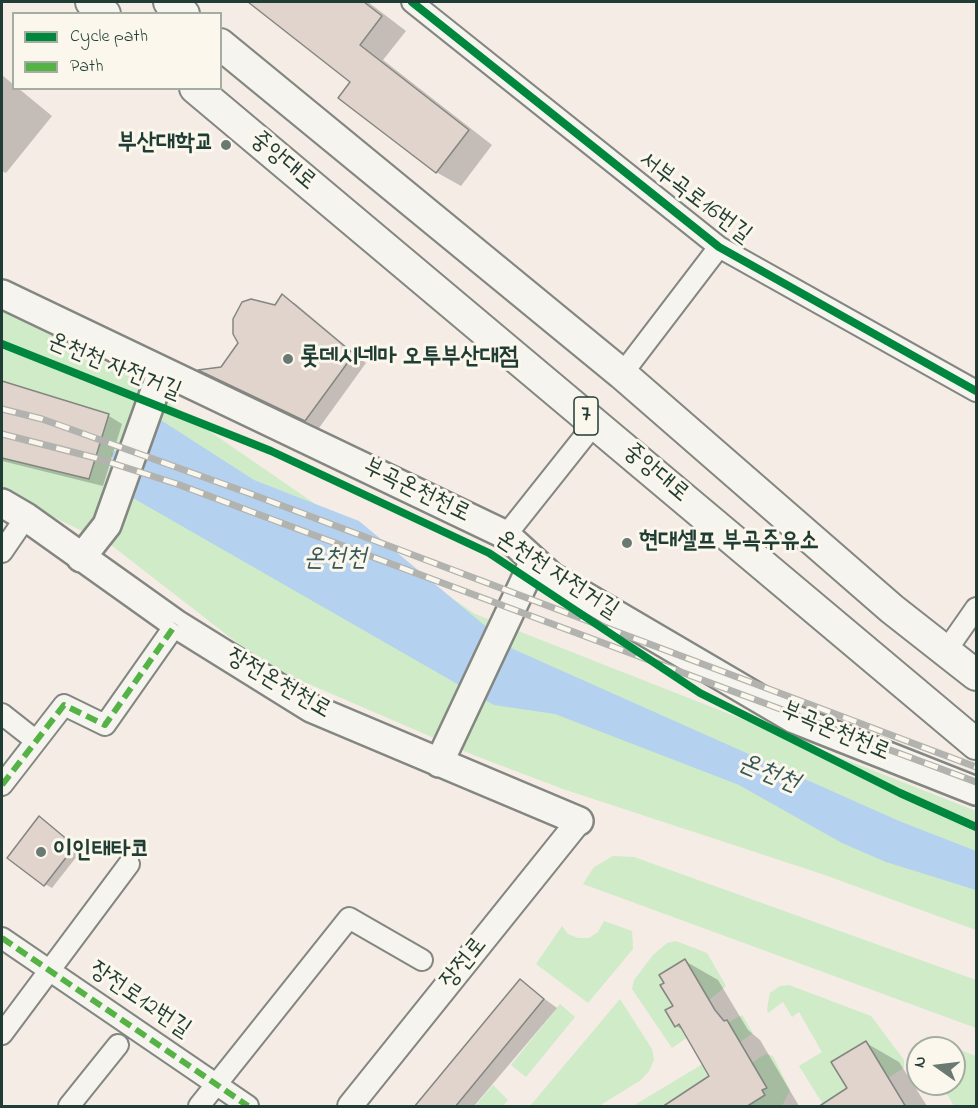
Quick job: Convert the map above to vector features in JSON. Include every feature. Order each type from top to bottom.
[{"type":"main road","points":[[91,2],[103,12]]},
{"type":"main road","points":[[169,2],[182,12]]},
{"type":"main road","name":"7","points":[[222,46],[622,374],[892,609],[976,675]]},
{"type":"main road","name":"중앙대로","points":[[197,90],[976,744]]},
{"type":"main road","name":"부곡온천천로","points":[[2,294],[159,380],[506,535],[530,568],[552,577],[794,719],[976,791]]},
{"type":"main road","points":[[81,558],[107,525],[159,380]]},
{"type":"main road","name":"장전온천천로","points":[[2,503],[26,517],[176,624],[311,708],[445,752],[579,821]]},
{"type":"main road","points":[[445,752],[530,568]]},
{"type":"street","name":"서부곡로16번길","points":[[412,2],[719,247],[976,391]]},
{"type":"street","points":[[622,374],[719,247]]},
{"type":"street","points":[[506,535],[595,423]]},
{"type":"street","points":[[2,552],[26,517]]},
{"type":"street","points":[[946,651],[976,608]]},
{"type":"street","points":[[2,785],[64,705],[105,725],[176,624]]},
{"type":"street","points":[[2,714],[35,740]]},
{"type":"street","name":"장전로","points":[[350,1107],[579,821]]},
{"type":"street","points":[[2,1034],[129,864]]},
{"type":"street","points":[[199,1107],[349,918],[422,960]]},
{"type":"street","name":"장전로12번길","points":[[2,938],[248,1107]]},
{"type":"street","points":[[69,1107],[118,1045]]},
{"type":"green space","points":[[2,310],[125,373],[475,614],[976,811],[976,930],[822,874],[563,789],[476,756],[267,666],[111,545],[2,492]]},
{"type":"green space","points":[[613,856],[634,857],[976,980],[976,1028],[583,884],[594,867]]},
{"type":"green space","points":[[604,921],[632,931],[633,949],[588,1003],[536,964],[562,926],[568,934],[578,938],[589,938],[598,932]]},
{"type":"green space","points":[[676,941],[707,953],[726,986],[707,1002],[722,1026],[742,1015],[753,1033],[732,1048],[744,1069],[760,1057],[767,1054],[773,1056],[790,1090],[782,1106],[633,1106],[716,1056],[698,1030],[672,1048],[632,989],[634,980],[653,955],[667,943]]},
{"type":"green space","points":[[789,985],[871,1016],[904,1060],[904,1068],[883,1081],[824,1106],[799,1066],[822,1052],[799,1012],[792,1017],[783,1002],[768,1013],[770,993],[780,986]]},
{"type":"green space","points":[[620,999],[652,1049],[654,1060],[649,1071],[641,1080],[599,1106],[530,1106]]},
{"type":"green space","points":[[560,1004],[575,1017],[526,1077],[511,1065]]},
{"type":"green space","points":[[966,1052],[976,1056],[976,1106],[954,1106],[948,1096],[966,1096]]},
{"type":"green space","points":[[493,1085],[508,1100],[503,1106],[475,1106]]},
{"type":"water","name":"온천천","points":[[159,419],[254,480],[359,521],[513,649],[899,821],[976,851],[976,890],[886,862],[842,843],[739,785],[555,714],[494,705],[126,494],[111,454]]},
{"type":"building","points":[[248,2],[364,2],[382,16],[360,45],[469,130],[436,173],[338,98],[350,82]]},
{"type":"building","name":"롯데시네마 오투부산대점","points":[[282,294],[354,354],[305,421],[198,370],[221,367],[238,343],[233,334],[233,319],[242,302],[251,299],[275,305]]},
{"type":"building","points":[[2,381],[109,414],[89,479],[2,458]]},
{"type":"building","name":"이인태타코","points":[[39,816],[75,846],[44,886],[7,858]]},
{"type":"building","points":[[685,959],[715,1010],[724,1021],[727,1020],[767,1088],[762,1090],[765,1095],[746,1107],[662,1107],[709,1076],[679,1024],[675,1027],[665,1010],[673,1006],[660,985],[664,983],[659,975]]},
{"type":"building","points":[[520,979],[544,999],[455,1107],[414,1107]]},
{"type":"building","points":[[866,1041],[906,1107],[818,1107],[847,1088],[831,1062]]},
{"type":"railway","points":[[2,409],[42,419],[251,494],[976,767]]},
{"type":"railway","points":[[2,434],[96,458],[177,484],[976,782]]},
{"type":"marked path","points":[[2,785],[64,705],[105,725],[176,624]]},
{"type":"marked path","points":[[2,938],[248,1106]]},
{"type":"cycle path","points":[[412,2],[719,247],[976,391]]},
{"type":"cycle path","name":"온천천 자전거길","points":[[2,344],[271,451],[489,553],[700,693],[900,793],[976,827]]},
{"type":"place","name":"부산대학교","points":[[226,145]]},
{"type":"place","name":"롯데시네마 오투부산대점","points":[[288,359]]},
{"type":"place","name":"현대셀프 부곡주유소","points":[[627,543]]},
{"type":"place","name":"이인태타코","points":[[41,852]]}]
